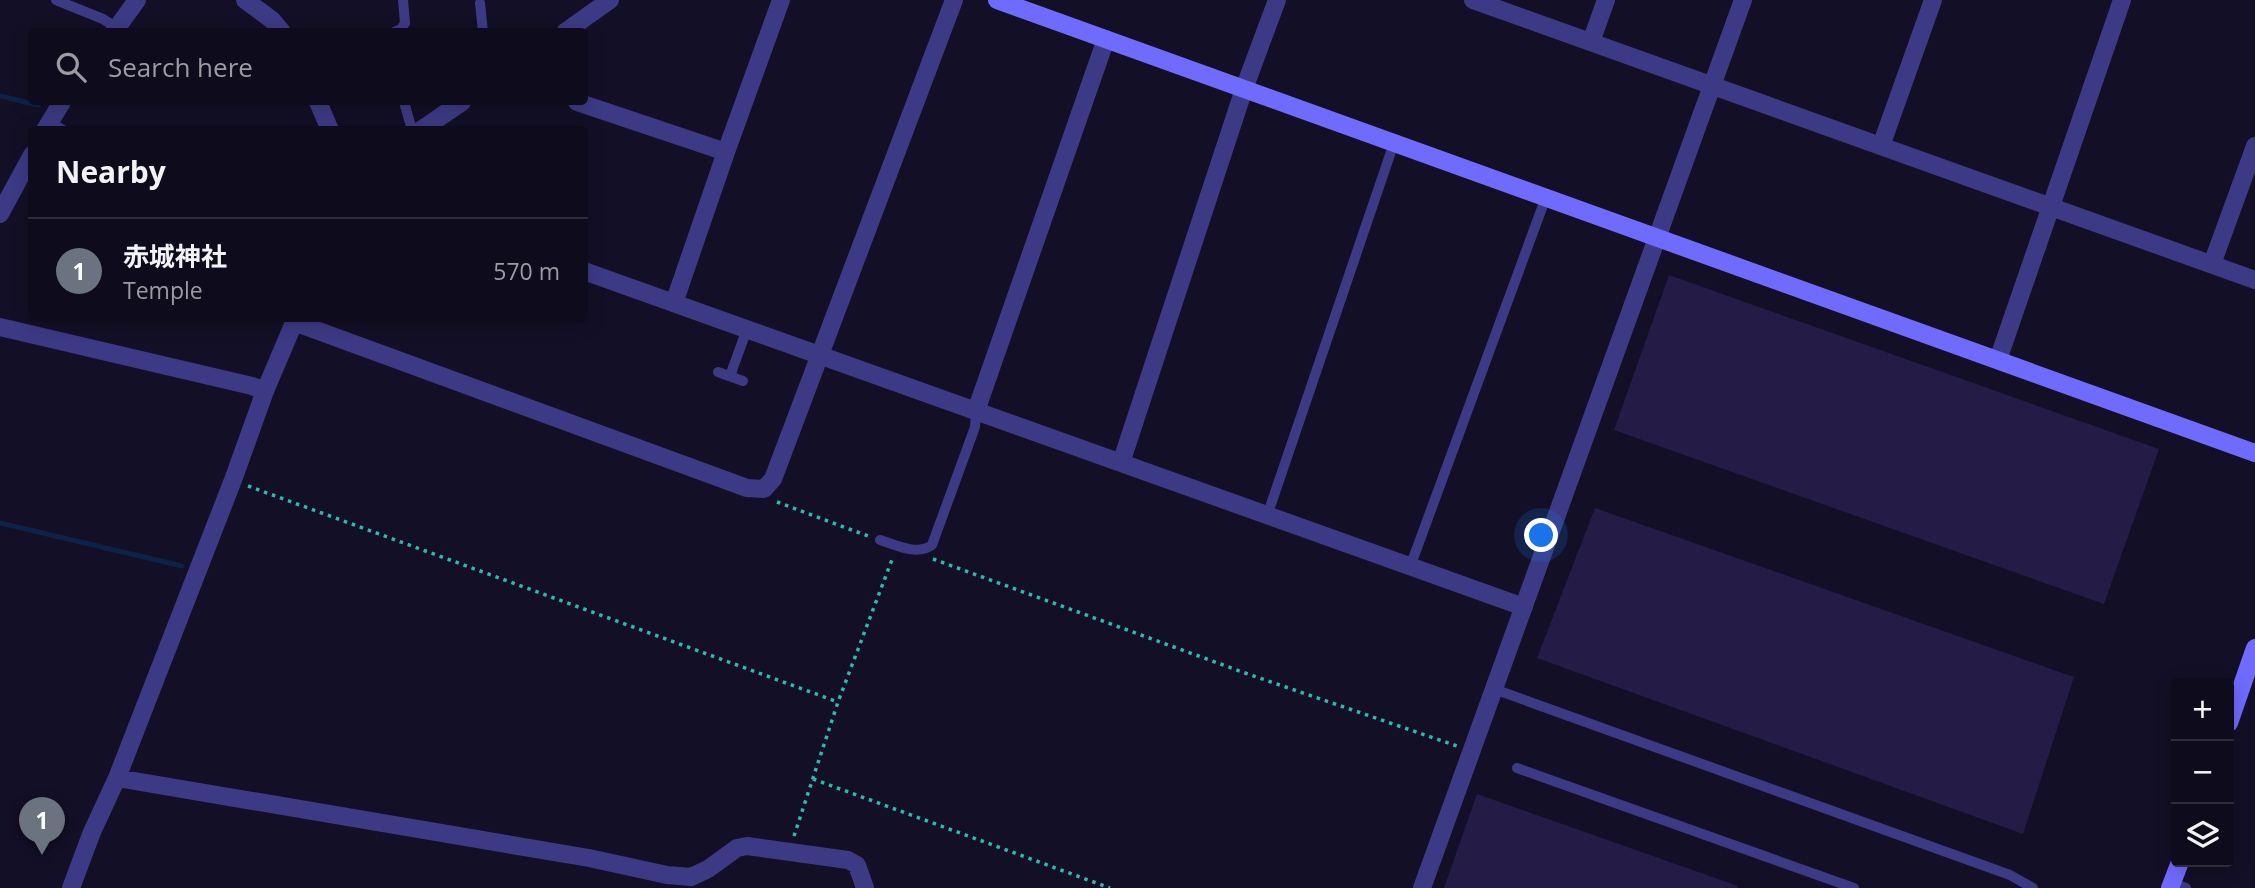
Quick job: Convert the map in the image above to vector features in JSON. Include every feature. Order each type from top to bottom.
[{"type":"street","points":[[117,28],[137,0]]},
{"type":"street","points":[[245,0],[279,28]]},
{"type":"street","points":[[571,28],[610,0]]},
{"type":"street","points":[[674,303],[781,0]]},
{"type":"street","points":[[298,322],[747,488],[764,489],[773,479],[954,0]]},
{"type":"street","points":[[997,0],[2255,453]]},
{"type":"street","points":[[1121,463],[1244,89],[1277,0]]},
{"type":"street","points":[[1473,0],[2255,280]]},
{"type":"street","points":[[1591,42],[1606,0]]},
{"type":"street","points":[[1422,888],[1743,0]]},
{"type":"street","points":[[1881,146],[1933,0]]},
{"type":"street","points":[[1998,360],[2122,0]]},
{"type":"street","points":[[976,411],[1106,39]]},
{"type":"street","points":[[53,126],[61,105]]},
{"type":"street","points":[[318,105],[328,126]]},
{"type":"street","points":[[427,126],[458,105]]},
{"type":"street","points":[[586,105],[726,152]]},
{"type":"street","points":[[2212,264],[2255,146]]},
{"type":"street","points":[[0,214],[28,162]]},
{"type":"street","points":[[588,272],[1524,607]]},
{"type":"street","points":[[71,888],[92,832],[117,778],[233,480],[264,391],[295,322]]},
{"type":"street","points":[[0,327],[264,391]]},
{"type":"street","points":[[2234,709],[2255,648]]},
{"type":"street","points":[[117,778],[589,858],[667,875],[691,877],[701,874],[737,848],[747,846],[848,860],[857,865],[865,888]]},
{"type":"street","points":[[2176,886],[2179,867]]},
{"type":"lane","points":[[56,0],[103,19],[114,28]]},
{"type":"lane","points":[[402,28],[405,23],[403,0]]},
{"type":"lane","points":[[480,3],[483,28]]},
{"type":"lane","points":[[405,105],[411,126]]},
{"type":"lane","points":[[1268,516],[1394,143]]},
{"type":"lane","points":[[1410,567],[1545,197]]},
{"type":"lane","points":[[730,376],[747,329]]},
{"type":"lane","points":[[718,372],[743,381]]},
{"type":"lane","points":[[880,540],[911,550],[925,550],[932,545],[975,427],[976,411]]},
{"type":"lane","points":[[1494,689],[2010,875],[2033,888]]},
{"type":"lane","points":[[1517,768],[1854,888]]},
{"type":"path","points":[[233,480],[838,702]]},
{"type":"path","points":[[764,489],[779,502],[880,540]]},
{"type":"path","points":[[792,852],[797,827],[838,702],[897,545]]},
{"type":"path","points":[[925,550],[933,559],[1245,673],[1472,751]]},
{"type":"path","points":[[813,779],[1110,888]]},
{"type":"building","points":[[1669,275],[2159,449],[2104,604],[1614,430]]},
{"type":"building","points":[[1595,508],[2074,677],[2023,834],[1537,658]]},
{"type":"building","points":[[1477,794],[1738,886],[1444,888]]},
{"type":"waterway","points":[[0,96],[28,103]]},
{"type":"waterway","points":[[0,523],[182,566]]},
{"type":"place","name":"赤城神社","points":[[42,855]]}]
